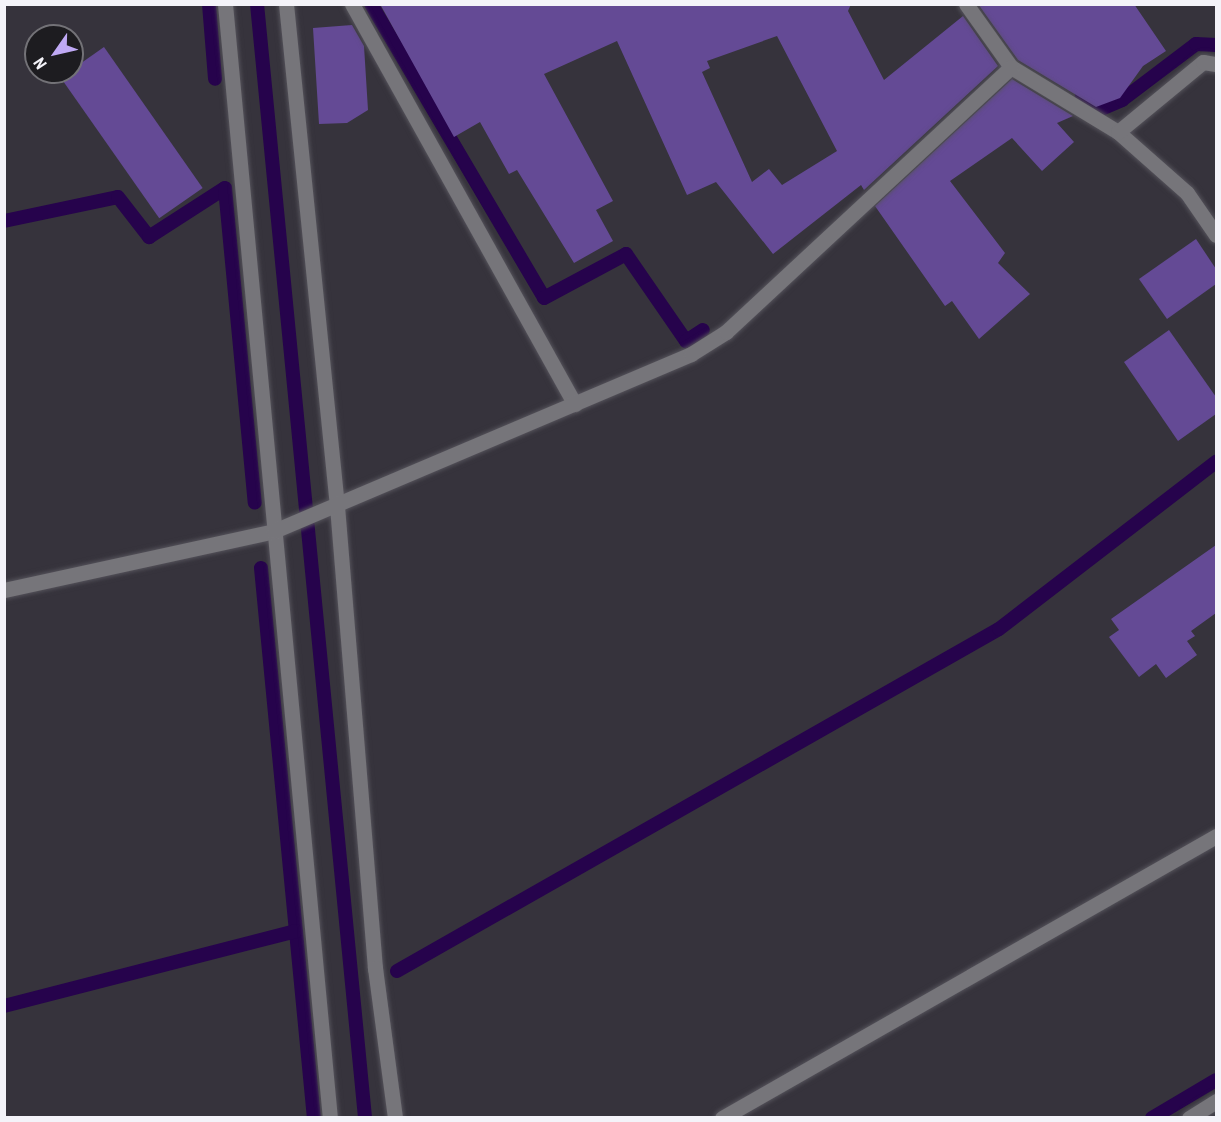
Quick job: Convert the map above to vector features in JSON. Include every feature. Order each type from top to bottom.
[{"type":"street","points":[[225,4],[330,1118]]},
{"type":"street","points":[[286,4],[375,968],[395,1118]]},
{"type":"street","points":[[352,4],[575,404]]},
{"type":"street","points":[[966,4],[1011,67],[1118,132],[1187,193],[1216,235]]},
{"type":"street","points":[[1118,132],[1203,62],[1216,63]]},
{"type":"street","points":[[4,590],[274,531],[691,354],[726,332],[1011,67]]},
{"type":"street","points":[[722,1118],[1216,836]]},
{"type":"street","points":[[1189,1118],[1216,1101]]},
{"type":"building","points":[[380,4],[851,4],[848,11],[884,80],[963,16],[998,66],[864,190],[861,185],[773,254],[716,182],[687,195],[617,41],[544,74],[613,201],[596,210],[613,241],[574,263],[517,170],[509,174],[480,122],[454,137]],"holes":[[[777,36],[837,151],[782,185],[769,169],[752,182],[702,72],[710,68],[707,61]]]},
{"type":"building","points":[[978,4],[1134,4],[1166,51],[1143,66],[1120,98],[1096,107],[1018,60]]},
{"type":"building","points":[[352,25],[364,46],[368,110],[347,123],[319,124],[313,28]]},
{"type":"building","points":[[104,47],[203,188],[159,218],[65,84],[84,84],[84,61]]},
{"type":"building","points":[[1012,79],[1073,116],[1057,123],[1074,142],[1042,171],[1012,138],[950,181],[1005,253],[998,263],[1030,294],[979,339],[952,301],[945,306],[875,206]]},
{"type":"building","points":[[1196,239],[1216,269],[1216,284],[1167,319],[1139,279]]},
{"type":"building","points":[[1169,330],[1216,397],[1216,414],[1178,441],[1124,362]]},
{"type":"building","points":[[1216,545],[1216,613],[1191,631],[1195,636],[1187,641],[1197,655],[1166,678],[1156,664],[1139,677],[1109,637],[1119,630],[1111,619]]},
{"type":"waterway","points":[[209,4],[215,79]]},
{"type":"waterway","points":[[257,4],[365,1118]]},
{"type":"waterway","points":[[371,4],[544,298],[626,254],[686,341],[703,330]]},
{"type":"waterway","points":[[1082,96],[1101,109],[1122,100],[1196,44],[1216,45]]},
{"type":"waterway","points":[[4,221],[118,197],[149,237],[225,188],[255,503]]},
{"type":"waterway","points":[[397,971],[999,629],[1216,462]]},
{"type":"waterway","points":[[261,568],[314,1118]]},
{"type":"waterway","points":[[4,1006],[296,931]]},
{"type":"waterway","points":[[1152,1118],[1216,1080]]}]
